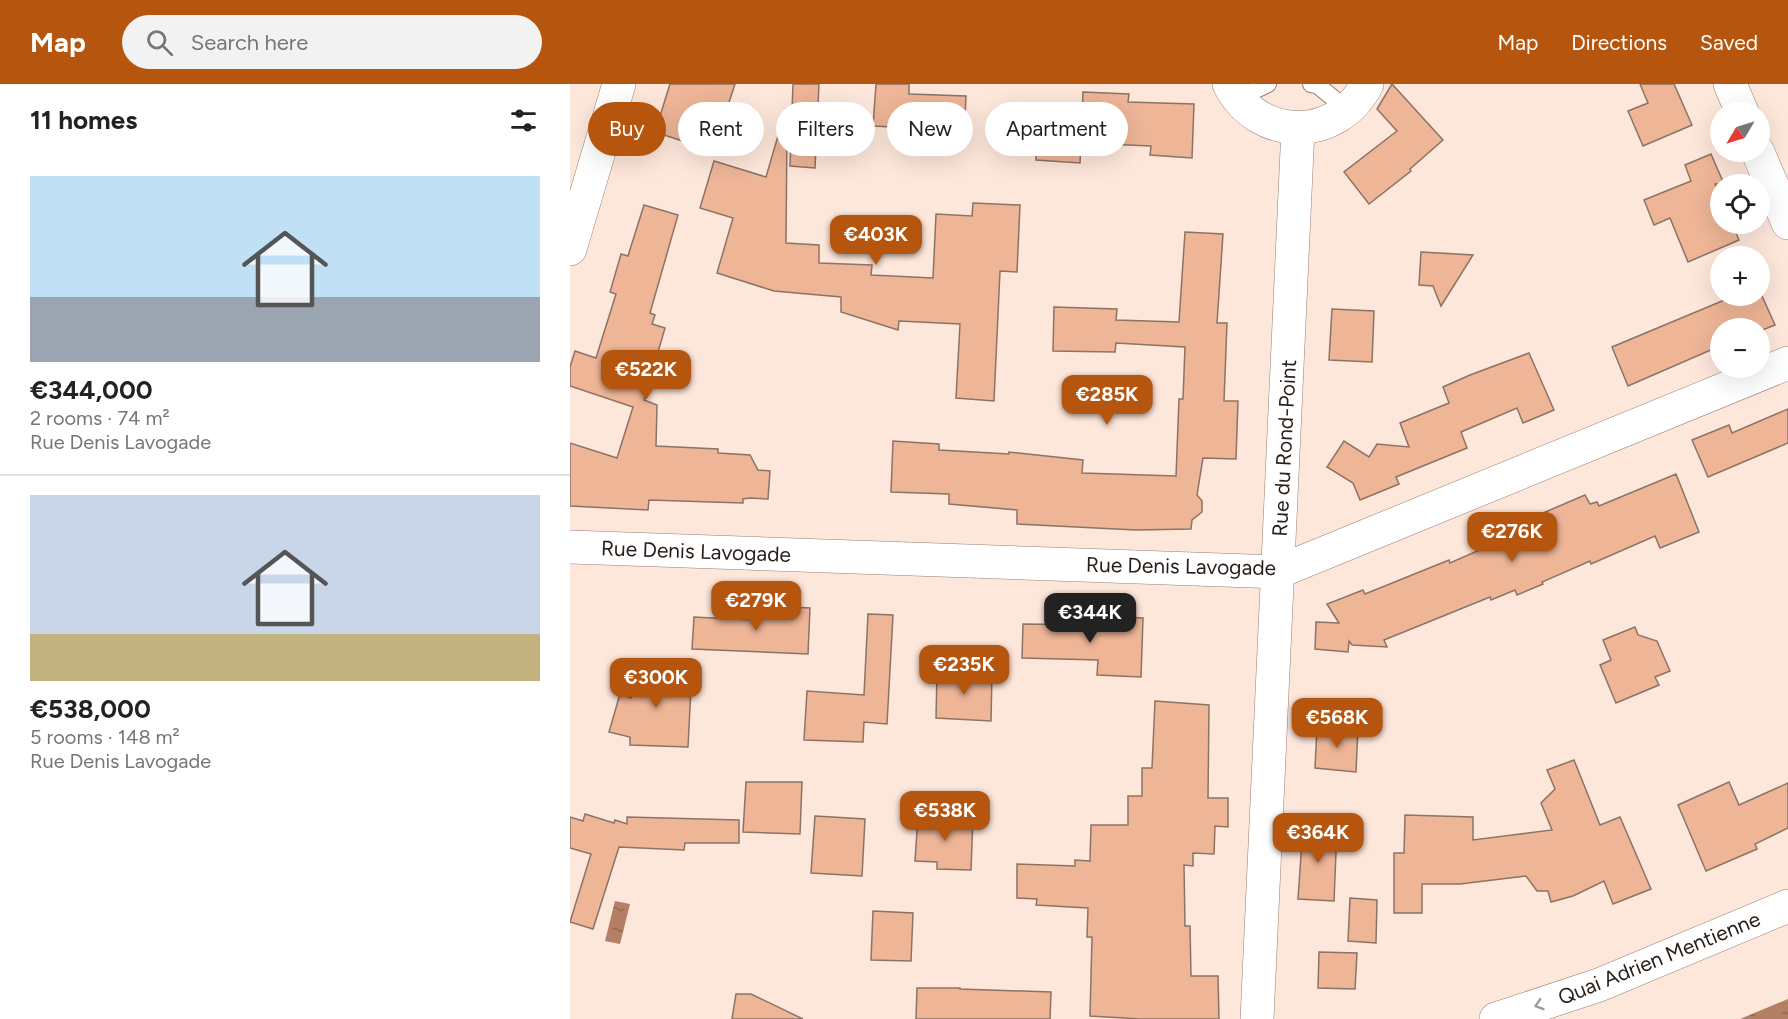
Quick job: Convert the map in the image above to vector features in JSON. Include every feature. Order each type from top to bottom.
[{"type":"street","points":[[570,249],[620,84]]},
{"type":"street","points":[[1238,89],[1236,97],[1253,114],[1274,125],[1298,128],[1322,125],[1345,113],[1362,96],[1367,84]]},
{"type":"street","points":[[1730,84],[1738,102]]},
{"type":"street","name":"Rue du Rond-Point","points":[[1257,1019],[1298,128]]},
{"type":"street","points":[[1762,162],[1788,223]]},
{"type":"street","name":"Rue Denis Lavogade","points":[[570,547],[1278,572],[1788,363]]},
{"type":"street","name":"Quai Adrien Mentienne","points":[[1496,1019],[1599,985],[1788,906]]},
{"type":"lane","points":[[1238,89],[1268,84]]},
{"type":"lane","points":[[1311,84],[1317,85],[1338,102]]},
{"type":"water","points":[[615,901],[630,904],[620,944],[605,941]]},
{"type":"water","points":[[1788,999],[1788,1019],[1740,1019]]},
{"type":"building","points":[[670,84],[735,84],[729,102],[678,102],[678,140],[666,136],[664,102]]},
{"type":"building","points":[[793,84],[819,84],[818,102],[792,102]]},
{"type":"building","points":[[876,84],[909,84],[909,94],[966,96],[966,102],[887,102],[887,127],[875,126]]},
{"type":"building","points":[[1392,84],[1443,140],[1410,169],[1411,171],[1369,204],[1344,172],[1397,131],[1377,109]]},
{"type":"building","points":[[1640,84],[1674,84],[1692,125],[1643,146],[1628,111],[1648,103]]},
{"type":"building","points":[[1083,92],[1129,94],[1128,102],[1083,102]]},
{"type":"building","points":[[1128,102],[1194,104],[1192,158],[1150,155],[1151,146],[1128,145]]},
{"type":"building","points":[[776,143],[776,156],[787,156],[786,243],[819,245],[819,263],[872,265],[871,275],[933,278],[936,214],[972,216],[973,203],[1020,205],[1017,272],[1000,271],[994,401],[956,398],[960,324],[899,321],[898,330],[841,312],[841,297],[774,291],[717,273],[733,218],[700,208],[714,161],[766,177]]},
{"type":"building","points":[[1710,154],[1710,162],[1714,162],[1720,174],[1710,174],[1710,234],[1736,234],[1739,240],[1725,246],[1710,246],[1710,253],[1688,262],[1670,218],[1654,225],[1644,200],[1691,181],[1685,165]]},
{"type":"building","points":[[790,156],[816,156],[815,168],[790,166]]},
{"type":"building","points":[[1036,156],[1080,156],[1080,163],[1036,160]]},
{"type":"building","points":[[644,205],[678,215],[650,313],[655,315],[652,324],[665,328],[644,400],[657,405],[656,446],[718,449],[718,453],[750,455],[758,470],[770,471],[768,499],[743,499],[743,503],[649,500],[648,510],[570,506],[570,443],[617,458],[633,407],[570,386],[570,367],[575,351],[596,358],[616,294],[610,292],[621,254],[628,256]]},
{"type":"building","points":[[1185,232],[1223,234],[1217,323],[1227,323],[1224,401],[1238,401],[1236,459],[1203,458],[1197,495],[1202,501],[1202,512],[1192,520],[1191,529],[1136,530],[1017,524],[1017,510],[949,504],[949,494],[891,492],[893,441],[939,444],[939,450],[1009,454],[1009,452],[1083,460],[1082,473],[1176,476],[1179,399],[1183,399],[1185,347],[1116,343],[1115,352],[1053,351],[1054,307],[1117,309],[1116,320],[1179,322]]},
{"type":"building","points":[[1421,252],[1473,255],[1441,306],[1433,286],[1419,285]]},
{"type":"building","points":[[1710,306],[1766,306],[1775,325],[1770,327],[1770,318],[1710,318],[1710,350],[1628,386],[1612,347]]},
{"type":"building","points":[[1332,309],[1374,311],[1372,362],[1329,360]]},
{"type":"building","points":[[1529,353],[1554,410],[1523,423],[1517,408],[1461,432],[1467,448],[1396,477],[1399,484],[1360,500],[1353,483],[1327,467],[1344,441],[1369,457],[1377,444],[1409,447],[1400,423],[1449,403],[1443,387]]},
{"type":"building","points":[[1788,409],[1788,443],[1708,477],[1692,440],[1729,425],[1732,433]]},
{"type":"building","points":[[1676,474],[1699,532],[1660,548],[1655,536],[1591,564],[1590,561],[1517,595],[1515,590],[1491,600],[1490,597],[1384,640],[1387,647],[1352,645],[1349,641],[1348,652],[1315,649],[1316,622],[1339,623],[1327,604],[1363,590],[1365,594],[1449,560],[1450,563],[1498,542],[1494,534],[1585,495],[1590,504],[1597,502],[1599,506]]},
{"type":"building","points":[[753,605],[810,608],[808,654],[692,649],[694,617],[752,620]]},
{"type":"building","points":[[868,614],[893,615],[887,724],[864,722],[863,742],[804,740],[807,691],[864,695]]},
{"type":"building","points":[[1100,616],[1143,618],[1141,677],[1097,675],[1098,660],[1022,658],[1023,624],[1099,625]]},
{"type":"building","points":[[1635,627],[1638,635],[1657,641],[1670,671],[1655,677],[1659,685],[1616,703],[1600,665],[1611,660],[1603,640]]},
{"type":"building","points":[[648,666],[692,668],[688,747],[630,745],[630,737],[609,732],[620,694],[631,698],[633,676],[648,676]]},
{"type":"building","points":[[937,671],[992,674],[991,721],[936,718]]},
{"type":"building","points":[[1155,701],[1209,705],[1208,798],[1228,798],[1228,827],[1215,826],[1214,854],[1193,853],[1193,866],[1184,865],[1185,926],[1190,926],[1191,976],[1218,976],[1219,1019],[1141,1019],[1090,1016],[1092,937],[1087,937],[1088,908],[1036,905],[1037,899],[1017,898],[1017,864],[1075,866],[1075,860],[1090,861],[1091,825],[1128,825],[1128,796],[1142,796],[1142,768],[1152,768]]},
{"type":"building","points":[[1317,727],[1358,729],[1356,772],[1315,768]]},
{"type":"building","points":[[1574,760],[1600,825],[1620,817],[1651,889],[1613,904],[1604,881],[1573,896],[1551,902],[1548,891],[1537,891],[1526,876],[1460,884],[1422,884],[1422,913],[1394,913],[1394,853],[1404,853],[1405,815],[1473,817],[1473,840],[1552,830],[1541,803],[1555,789],[1547,770]]},
{"type":"building","points":[[746,782],[802,782],[800,834],[743,832]]},
{"type":"building","points":[[1729,782],[1739,805],[1788,783],[1788,828],[1755,844],[1757,849],[1706,871],[1678,805]]},
{"type":"building","points":[[585,814],[614,823],[615,820],[627,824],[627,817],[739,820],[739,843],[685,843],[684,850],[619,847],[593,929],[570,922],[591,854],[570,848],[570,817],[583,821]]},
{"type":"building","points":[[815,816],[865,819],[862,876],[811,873]]},
{"type":"building","points":[[918,816],[973,817],[971,870],[937,869],[937,862],[915,861]]},
{"type":"building","points":[[1303,826],[1337,827],[1334,901],[1298,899]]},
{"type":"building","points":[[1350,898],[1377,900],[1376,943],[1348,941]]},
{"type":"building","points":[[873,911],[913,913],[911,961],[871,960]]},
{"type":"building","points":[[1319,952],[1357,953],[1355,989],[1318,988]]},
{"type":"building","points":[[917,988],[1051,992],[1050,1019],[916,1019]]},
{"type":"building","points":[[736,994],[751,994],[803,1019],[732,1019]]}]
